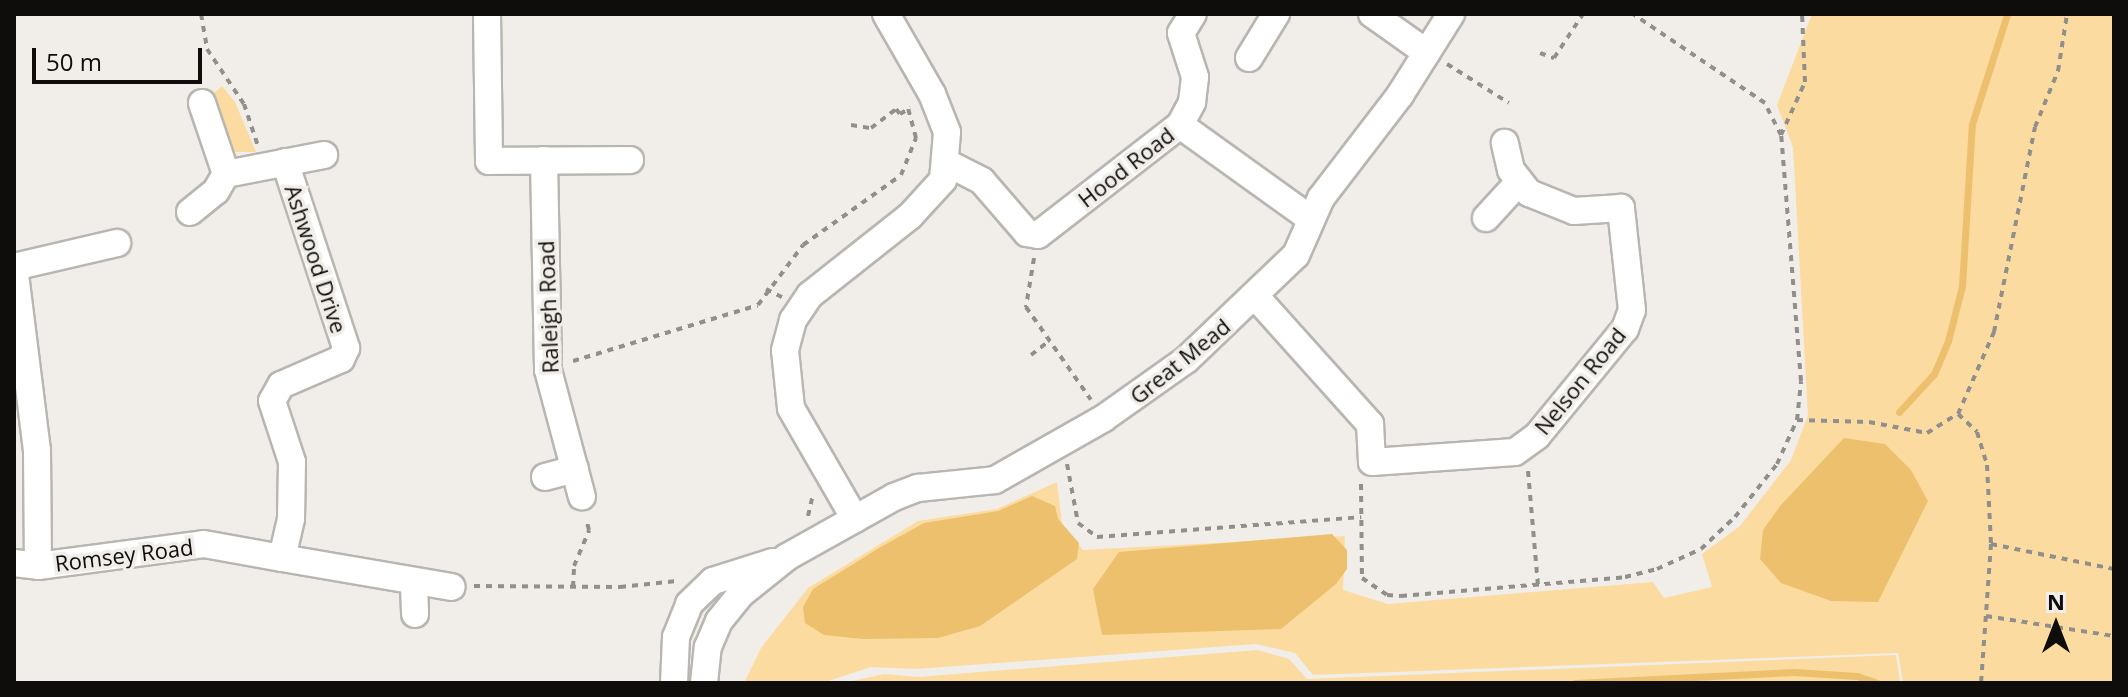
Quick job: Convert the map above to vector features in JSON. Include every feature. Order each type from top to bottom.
[{"type":"street","points":[[487,14],[489,161],[630,160]]},
{"type":"street","points":[[855,519],[791,408],[785,350],[793,320],[810,295],[931,198],[947,163],[947,132],[932,94],[886,14]]},
{"type":"street","points":[[1180,125],[1192,102],[1195,77],[1181,33],[1193,14]]},
{"type":"street","points":[[1249,58],[1276,14]]},
{"type":"street","points":[[1372,14],[1427,53]]},
{"type":"street","name":"Great Mead","points":[[704,683],[708,647],[719,621],[742,593],[787,557],[918,488],[995,480],[1104,418],[1186,360],[1256,297],[1296,255],[1311,219],[1353,151],[1400,95],[1451,14]]},
{"type":"street","points":[[190,212],[216,191],[226,174],[202,103]]},
{"type":"street","name":"Hood Road","points":[[1038,235],[1180,125],[1311,219]]},
{"type":"street","points":[[1486,218],[1518,183],[1505,143]]},
{"type":"street","name":"Ashwood Drive","points":[[226,174],[324,155]]},
{"type":"street","name":"Raleigh Road","points":[[544,160],[548,370],[582,497]]},
{"type":"street","points":[[947,163],[982,181],[1027,233],[1038,235]]},
{"type":"street","name":"Ashwood Drive","points":[[275,164],[346,348],[341,359],[281,385],[272,401],[292,462],[291,519],[282,558]]},
{"type":"street","name":"Nelson Road","points":[[1372,462],[1515,452],[1526,445],[1625,329],[1632,310],[1621,208],[1574,211],[1555,206],[1518,183]]},
{"type":"street","points":[[26,565],[37,451],[14,266],[117,243]]},
{"type":"street","points":[[1256,297],[1370,424],[1372,462]]},
{"type":"street","points":[[545,477],[575,469]]},
{"type":"street","name":"Romsey Road","points":[[26,565],[204,544],[282,558]]},
{"type":"street","name":"Great Mead","points":[[674,683],[676,637],[689,604],[713,581],[787,557]]},
{"type":"street","points":[[282,558],[414,584],[452,587]]},
{"type":"street","points":[[414,584],[415,614]]},
{"type":"path","points":[[201,14],[207,49],[244,104],[275,164]]},
{"type":"path","points":[[1372,462],[1361,476],[1362,578],[1387,595],[1625,577],[1657,569],[1701,549],[1735,517],[1777,464],[1797,420],[1801,381],[1781,135],[1765,103],[1633,14]]},
{"type":"path","points":[[1781,135],[1805,82],[1802,14]]},
{"type":"path","points":[[1797,420],[1869,422],[1927,433],[1958,414],[1994,332],[2035,127],[2058,71],[2067,14]]},
{"type":"path","points":[[1540,53],[1554,58],[1580,16]]},
{"type":"path","points":[[1455,68],[1509,103]]},
{"type":"path","points":[[851,125],[871,128],[896,109],[900,114],[932,94]]},
{"type":"path","points":[[548,370],[758,305],[766,289],[803,245],[901,175],[912,160],[916,138],[908,109]]},
{"type":"path","points":[[1038,235],[1026,307],[1104,418]]},
{"type":"path","points":[[766,289],[787,299]]},
{"type":"path","points":[[763,297],[783,307]]},
{"type":"path","points":[[1031,355],[1049,341]]},
{"type":"path","points":[[1958,414],[1977,432],[1987,465],[1991,544],[1981,683]]},
{"type":"path","points":[[1526,445],[1538,585]]},
{"type":"path","points":[[1064,457],[1074,485],[1078,523],[1097,537],[1361,517]]},
{"type":"path","points":[[801,524],[808,515],[815,479],[829,472]]},
{"type":"path","points":[[573,587],[574,566],[589,530],[582,497]]},
{"type":"path","points":[[1991,544],[2114,569]]},
{"type":"path","points":[[452,587],[573,587],[680,581]]},
{"type":"path","points":[[1986,616],[2114,636]]},
{"type":"shaded area","points":[[1812,14],[2114,14],[2114,683],[1903,683],[1898,653],[1313,675],[1295,653],[1256,644],[916,669],[871,667],[822,683],[744,683],[761,648],[808,588],[918,521],[997,509],[1057,482],[1062,524],[1083,550],[1345,536],[1343,590],[1388,604],[1653,582],[1664,598],[1712,587],[1702,554],[1740,526],[1791,460],[1808,415],[1793,147],[1777,105]]},
{"type":"shaded area","points":[[222,86],[235,102],[256,152],[233,152],[212,131],[212,95]]},
{"type":"shaded area","points":[[1844,438],[1885,444],[1911,470],[1928,501],[1878,602],[1831,601],[1781,583],[1760,559],[1763,530],[1780,506]]},
{"type":"shaded area","points":[[1032,496],[1055,506],[1058,519],[1079,543],[1077,559],[980,626],[938,638],[863,639],[824,635],[805,623],[803,607],[813,589],[879,548],[924,523],[998,511]]},
{"type":"shaded area","points":[[1332,534],[1347,550],[1347,569],[1336,584],[1281,629],[1102,635],[1093,589],[1119,552]]},
{"type":"shaded area","points":[[1258,650],[1289,659],[1307,679],[1896,655],[1900,683],[843,683],[884,674],[917,677]]},
{"type":"waterway","points":[[1899,412],[1934,374],[1948,341],[1962,286],[1972,124],[2007,14]]},
{"type":"waterway","points":[[1575,683],[1794,672],[1857,676],[1877,683]]}]
